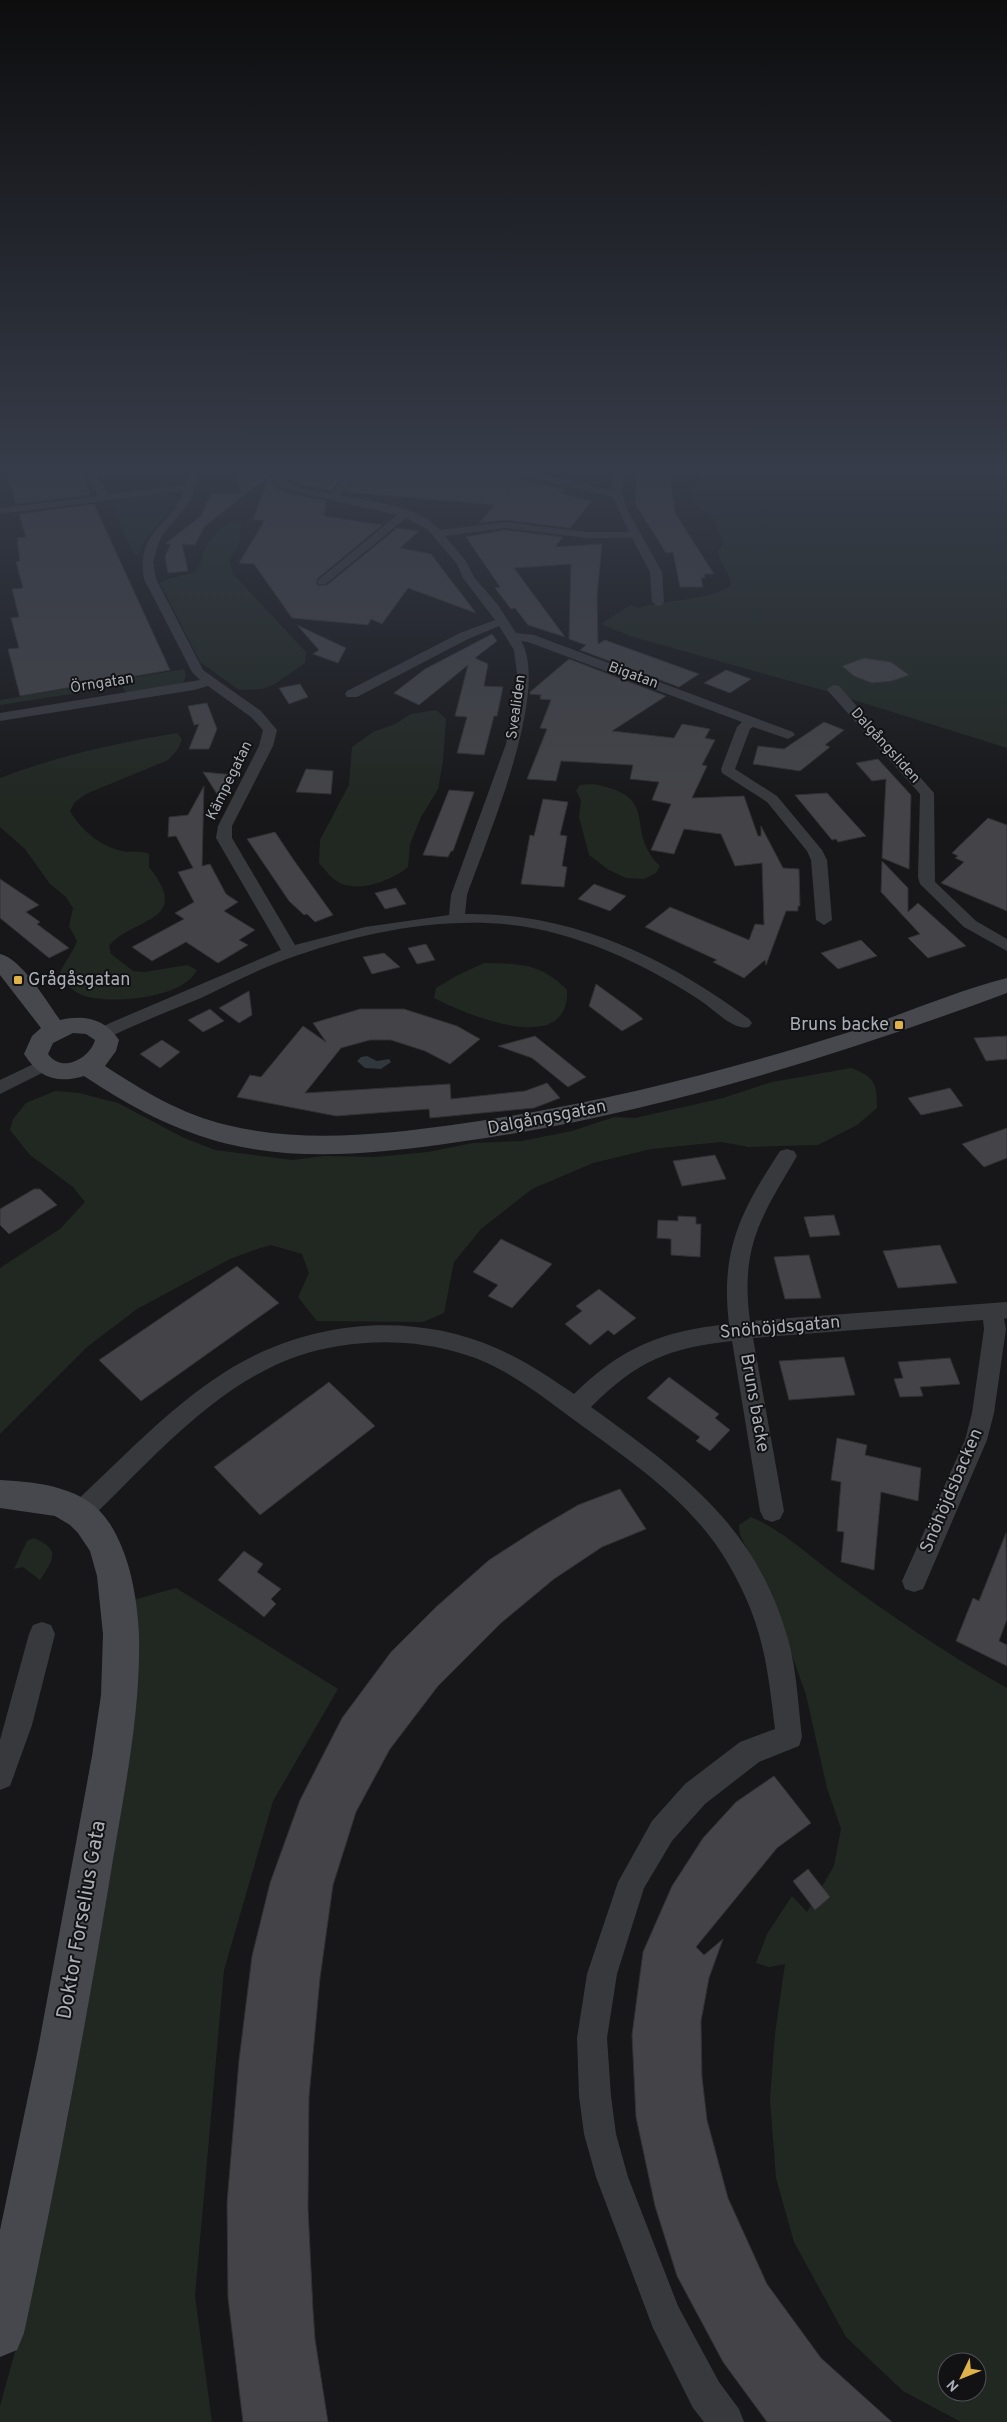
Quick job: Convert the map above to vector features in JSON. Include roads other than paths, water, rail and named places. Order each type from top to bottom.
[{"type":"street","name":"Kämpegatan","points":[[153,583],[194,666],[209,680],[256,714],[270,730],[266,746],[225,826],[224,838],[291,952]]},
{"type":"street","name":"Svealiden","points":[[457,919],[458,895],[513,744],[524,674],[520,650],[514,637],[474,583]]},
{"type":"street","points":[[657,583],[658,602]]},
{"type":"street","points":[[352,694],[464,636],[492,624],[504,622]]},
{"type":"street","name":"Bigatan","points":[[514,637],[530,638],[788,735]]},
{"type":"street","name":"Örngatan","points":[[0,717],[194,686],[209,680]]},
{"type":"street","name":"Dalgångsliden","points":[[834,689],[927,793],[926,877],[928,884],[970,924],[1007,946]]},
{"type":"street","points":[[752,721],[744,727],[728,769],[729,773],[772,799],[814,850],[819,860],[824,920]]},
{"type":"street","points":[[104,1033],[132,1019],[291,952],[388,929],[457,919],[494,919],[518,922],[577,934],[610,945],[667,972],[725,1008],[743,1023]]},
{"type":"street","points":[[0,961],[18,980],[54,1030]]},
{"type":"street","name":"Dalgångsgatan","points":[[87,1066],[150,1106],[201,1128],[230,1135],[300,1145],[341,1146],[390,1142],[527,1125],[662,1094],[848,1043],[1007,985]]},
{"type":"street","points":[[82,1025],[98,1029],[104,1033],[107,1040],[103,1054],[87,1066],[59,1071],[44,1065],[38,1060],[37,1048],[46,1035],[54,1030],[82,1025]]},
{"type":"street","points":[[0,1088],[44,1065]]},
{"type":"street","name":"Bruns backe","points":[[772,1511],[742,1331],[737,1287],[738,1260],[744,1235],[761,1199],[787,1156]]},
{"type":"street","name":"Snöhöjdsgatan","points":[[575,1408],[599,1384],[644,1353],[698,1336],[999,1310]]},
{"type":"street","name":"Snöhöjdsbacken","points":[[914,1581],[978,1431],[983,1413],[999,1310]]},
{"type":"street","points":[[0,1494],[50,1501],[80,1513],[193,1409],[227,1382],[273,1356],[315,1342],[360,1335],[384,1334],[445,1340],[478,1349],[511,1364],[575,1408],[666,1477],[702,1509],[720,1530],[754,1587],[776,1641],[789,1737],[750,1752],[695,1794],[662,1830],[629,1892],[602,1974],[592,2038],[595,2096],[600,2134],[612,2177],[665,2316],[706,2395],[726,2422]]},
{"type":"street","name":"Doktor Forselius Gata","points":[[0,2333],[32,2192],[72,1978],[110,1755],[119,1682],[121,1631],[113,1574],[100,1540],[91,1524],[80,1513]]},
{"type":"street","points":[[0,1776],[19,1725],[42,1634]]},
{"type":"place","name":"Grågåsgatan","points":[[18,980]]},
{"type":"place","name":"Bruns backe","points":[[899,1025]]}]
